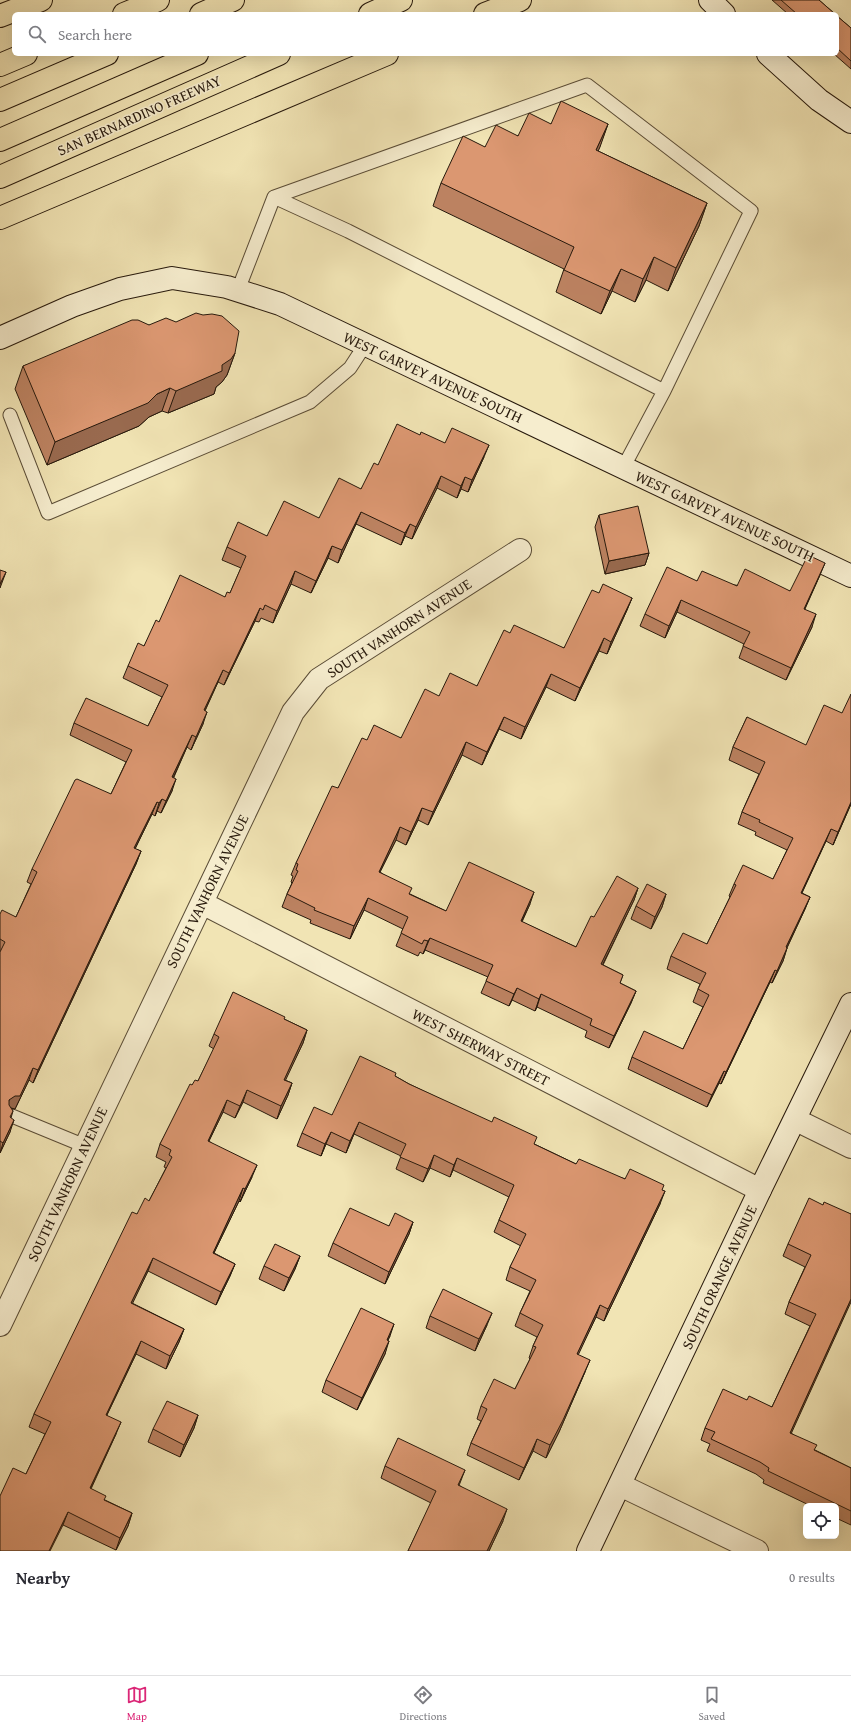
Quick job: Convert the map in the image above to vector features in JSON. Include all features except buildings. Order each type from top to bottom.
[{"type":"highway","points":[[0,16],[41,0]]},
{"type":"highway","points":[[129,12],[158,0]]},
{"type":"highway","points":[[205,12],[233,0]]},
{"type":"highway","points":[[374,12],[401,0]]},
{"type":"highway","points":[[490,12],[520,0]]},
{"type":"highway","points":[[0,65],[21,56]]},
{"type":"highway","points":[[0,100],[102,56]]},
{"type":"highway","points":[[0,140],[192,56]]},
{"type":"highway","name":"SAN BERNARDINO FREEWAY","points":[[0,177],[274,56]]},
{"type":"highway","points":[[0,218],[382,56]]},
{"type":"street","points":[[710,0],[722,12]]},
{"type":"street","points":[[770,56],[819,100],[851,122]]},
{"type":"street","name":"WEST GARVEY AVENUE SOUTH","points":[[0,338],[72,306],[120,289],[172,278],[238,290],[280,304],[851,576]]},
{"type":"street","name":"SOUTH VANHORN AVENUE","points":[[0,1325],[293,712],[319,679],[520,550]]},
{"type":"street","name":"WEST SHERWAY STREET","points":[[202,903],[760,1190]]},
{"type":"street","name":"SOUTH ORANGE AVENUE","points":[[588,1551],[760,1190],[796,1120],[851,1004]]},
{"type":"street","points":[[796,1120],[851,1147]]},
{"type":"street","points":[[620,1485],[757,1551]]},
{"type":"lane","points":[[238,290],[274,197],[587,85],[751,211],[664,391],[623,468]]},
{"type":"lane","points":[[274,197],[348,231],[664,391]]},
{"type":"lane","points":[[10,415],[48,513],[310,402],[350,368],[365,345]]},
{"type":"lane","points":[[12,1116],[85,1146]]}]
